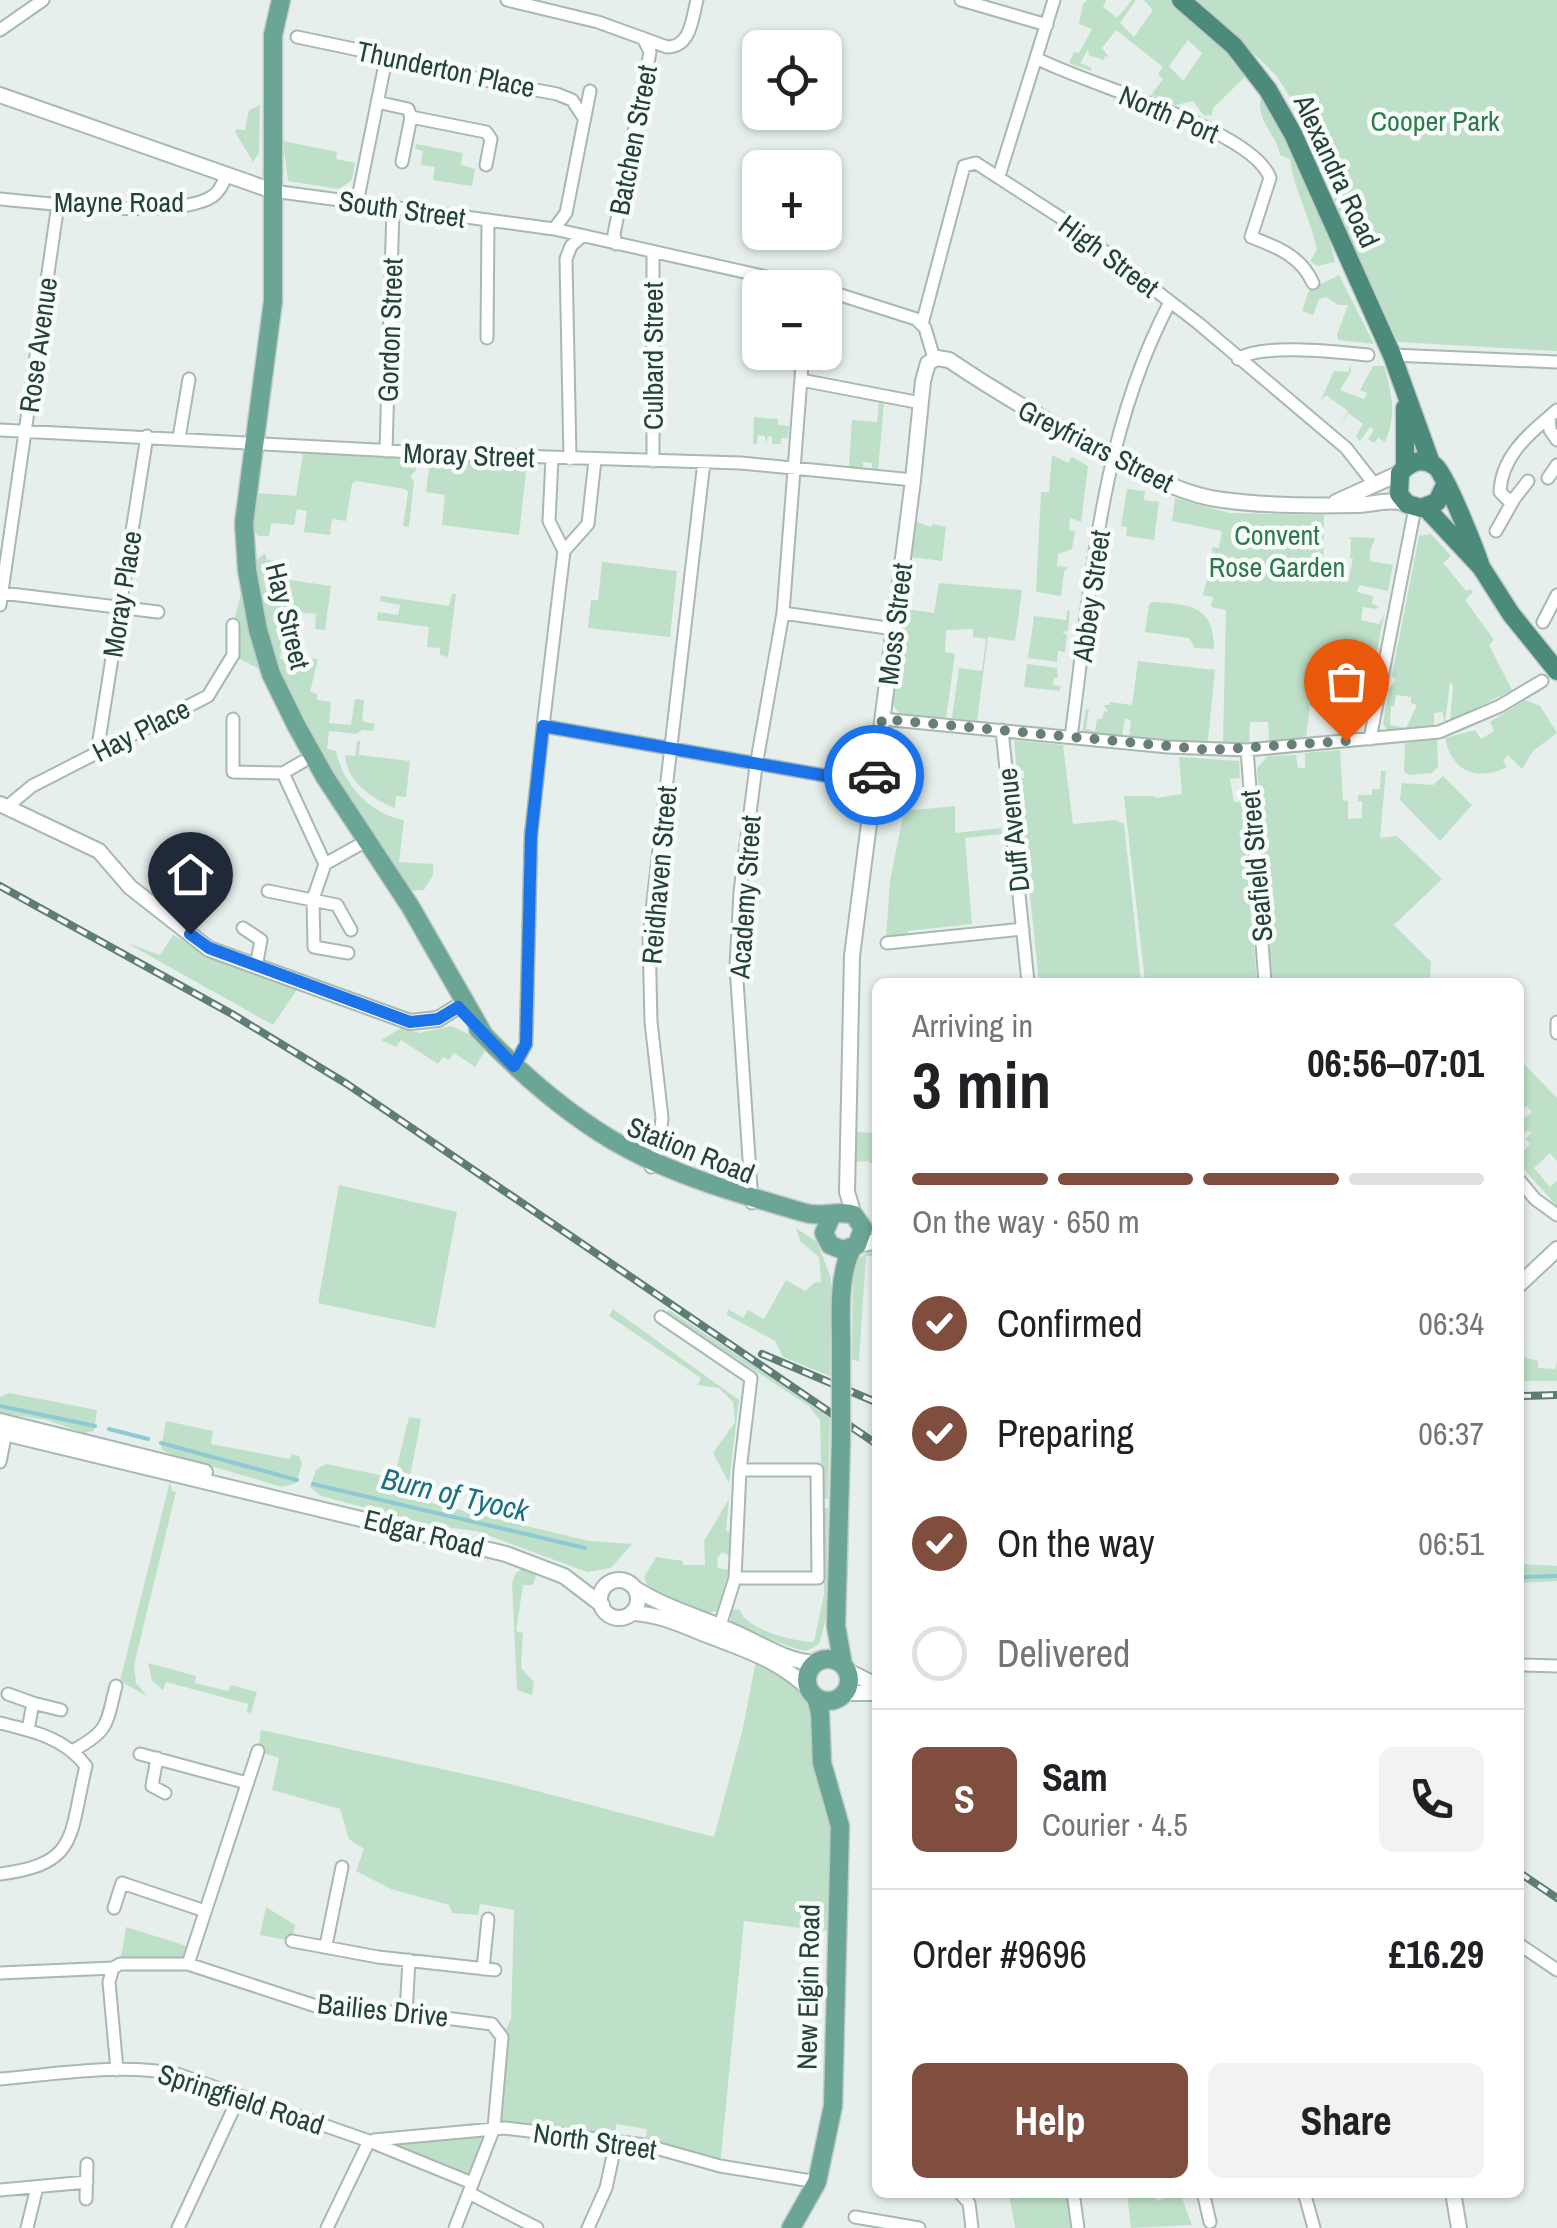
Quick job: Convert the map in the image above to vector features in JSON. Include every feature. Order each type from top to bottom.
[{"type":"highway","name":"Alexandra Road","points":[[1181,0],[1234,46],[1276,105],[1304,157],[1392,356],[1431,463]]},
{"type":"highway","name":"Alexandra Road","points":[[1402,470],[1405,392]]},
{"type":"highway","points":[[1481,567],[1398,487],[1402,470],[1418,461],[1431,463],[1442,472],[1472,537],[1481,567],[1549,676]]},
{"type":"highway","points":[[1416,506],[1442,498],[1445,485]]},
{"type":"main road","name":"Hay Street","points":[[282,4],[273,36],[272,308],[244,547],[258,630],[271,674],[326,777],[461,1005]]},
{"type":"main road","name":"Station Road","points":[[461,1005],[514,1066],[550,1096],[651,1165],[806,1222],[845,1226],[843,1250],[855,1247]]},
{"type":"main road","points":[[822,1740],[849,1683],[836,1626],[840,1271],[845,1226],[863,1232],[847,1258],[842,1292]]},
{"type":"main road","points":[[836,1626],[808,1674],[813,1694],[828,1701],[842,1695]]},
{"type":"main road","points":[[818,1662],[831,1659],[845,1667]]},
{"type":"main road","name":"New Elgin Road","points":[[791,2228],[818,2182],[832,2106],[840,1826],[822,1763],[813,1694]]},
{"type":"street","points":[[0,30],[43,0]]},
{"type":"street","points":[[507,0],[598,22],[667,47],[677,47],[685,41],[698,0]]},
{"type":"street","points":[[960,0],[1047,25]]},
{"type":"street","points":[[998,176],[1054,0]]},
{"type":"street","name":"Thunderton Place","points":[[298,38],[378,54],[392,62],[557,94],[572,100],[584,118]]},
{"type":"street","name":"Batchen Street","points":[[616,244],[614,234],[650,52],[642,38]]},
{"type":"street","name":"North Port","points":[[1036,58],[1216,130],[1267,170],[1270,186],[1248,235],[1293,256],[1313,282]]},
{"type":"street","points":[[357,203],[384,67],[392,62]]},
{"type":"street","points":[[554,229],[565,216],[590,91]]},
{"type":"street","name":"South Street","points":[[0,94],[273,192],[554,229],[742,272]]},
{"type":"street","points":[[377,102],[408,108],[411,117],[402,162]]},
{"type":"street","points":[[411,117],[486,132],[491,139],[486,166]]},
{"type":"street","name":"High Street","points":[[922,324],[964,166],[976,163],[1061,218],[1170,302],[1346,448],[1375,484]]},
{"type":"street","name":"Mayne Road","points":[[0,199],[142,208],[188,205],[216,194],[226,176]]},
{"type":"street","name":"Rose Avenue","points":[[1,599],[58,204]]},
{"type":"street","name":"Gordon Street","points":[[386,451],[393,208]]},
{"type":"street","points":[[487,338],[488,220]]},
{"type":"street","points":[[570,459],[566,260],[571,246],[582,236]]},
{"type":"street","name":"Culbard Street","points":[[653,252],[653,460]]},
{"type":"street","points":[[842,295],[909,316],[922,324],[934,358]]},
{"type":"street","name":"Abbey Street","points":[[1071,737],[1111,456],[1135,376],[1170,302]]},
{"type":"street","points":[[1242,362],[1250,352],[1368,354]]},
{"type":"street","points":[[1392,356],[1557,362]]},
{"type":"street","name":"Greyfriars Street","points":[[934,358],[949,360],[1016,405],[1174,488],[1220,500],[1358,506],[1394,500],[1416,506]]},
{"type":"street","name":"Moss Street","points":[[845,1226],[852,956],[925,369],[934,358]]},
{"type":"street","name":"Academy Street","points":[[753,1201],[736,966],[742,862],[784,613],[802,370]]},
{"type":"street","points":[[179,438],[189,379]]},
{"type":"street","points":[[801,380],[921,403]]},
{"type":"street","points":[[1553,414],[1550,430],[1557,440]]},
{"type":"street","points":[[1514,499],[1507,499],[1500,492],[1500,479],[1525,437],[1553,414]]},
{"type":"street","name":"Moray Street","points":[[0,430],[386,451],[793,466],[913,480]]},
{"type":"street","name":"Moray Place","points":[[97,752],[148,436]]},
{"type":"street","points":[[552,458],[548,519],[564,551]]},
{"type":"street","points":[[514,1066],[526,1044],[531,836],[564,551],[588,524],[595,460]]},
{"type":"street","name":"Reidhaven Street","points":[[651,1165],[661,1136],[662,1118],[651,1022],[649,936],[704,462]]},
{"type":"street","points":[[1548,478],[1557,465]]},
{"type":"street","name":"Greyfriars Street","points":[[1330,504],[1402,470]]},
{"type":"street","points":[[1496,530],[1528,481]]},
{"type":"street","points":[[1370,739],[1416,506]]},
{"type":"street","points":[[552,529],[578,534]]},
{"type":"street","points":[[1543,622],[1557,595]]},
{"type":"street","points":[[1,599],[158,612]]},
{"type":"street","points":[[784,613],[894,629]]},
{"type":"street","name":"Hay Place","points":[[4,805],[32,786],[208,696],[233,655],[233,625]]},
{"type":"street","points":[[882,719],[1185,748],[1246,750],[1446,730],[1500,706],[1549,676]]},
{"type":"street","points":[[233,719],[233,772],[283,773],[302,762]]},
{"type":"street","points":[[543,726],[873,784]]},
{"type":"street","name":"Duff Avenue","points":[[1002,730],[1028,978]]},
{"type":"street","name":"Seafield Street","points":[[1246,750],[1265,978]]},
{"type":"street","points":[[283,773],[325,864],[314,899],[314,947],[348,953]]},
{"type":"street","points":[[4,805],[99,851],[130,887],[209,948],[410,1022],[438,1019],[461,1005]]},
{"type":"street","points":[[325,864],[364,842]]},
{"type":"street","points":[[268,892],[337,905],[351,930]]},
{"type":"street","points":[[243,928],[261,940],[256,966]]},
{"type":"street","name":"Duff Avenue","points":[[887,943],[1023,930]]},
{"type":"street","points":[[1557,1022],[1557,1032]]},
{"type":"street","points":[[1524,1186],[1557,1216]]},
{"type":"street","points":[[855,1247],[872,1243]]},
{"type":"street","points":[[1524,1280],[1557,1249]]},
{"type":"street","points":[[662,1317],[752,1378],[740,1470],[735,1578],[718,1632]]},
{"type":"street","points":[[0,1462],[3,1428]]},
{"type":"street","name":"Edgar Road","points":[[3,1428],[506,1554],[564,1576],[607,1584]]},
{"type":"street","points":[[735,1578],[818,1578],[817,1470],[740,1470]]},
{"type":"street","name":"Edgar Road","points":[[564,1576],[602,1605]]},
{"type":"street","points":[[813,1694],[771,1660],[718,1632],[667,1608],[626,1580],[607,1584],[600,1594],[606,1612],[617,1618],[632,1613],[660,1616],[718,1632],[790,1658],[818,1662]]},
{"type":"street","points":[[632,1613],[638,1600],[636,1589]]},
{"type":"street","points":[[1524,1666],[1557,1666]]},
{"type":"street","points":[[845,1667],[872,1685]]},
{"type":"street","points":[[74,1750],[104,1729],[116,1686]]},
{"type":"street","points":[[842,1695],[872,1690]]},
{"type":"street","points":[[8,1694],[61,1710]]},
{"type":"street","points":[[28,1730],[34,1702]]},
{"type":"street","points":[[0,1722],[74,1750],[86,1766],[67,1844],[58,1858],[42,1867],[0,1874]]},
{"type":"street","points":[[188,1964],[258,1751]]},
{"type":"street","points":[[140,1754],[247,1783]]},
{"type":"street","points":[[156,1758],[152,1786],[166,1793]]},
{"type":"street","points":[[326,1945],[342,1868]]},
{"type":"street","points":[[114,1908],[122,1883],[205,1911]]},
{"type":"street","points":[[292,1941],[489,1970],[488,1919]]},
{"type":"street","points":[[1524,1947],[1557,1970]]},
{"type":"street","points":[[406,2013],[409,1960]]},
{"type":"street","name":"Bailies Drive","points":[[0,1973],[113,1968],[120,1964],[188,1964],[322,2008],[485,2021],[502,2038],[494,2128]]},
{"type":"street","points":[[113,1968],[109,1982],[117,2070]]},
{"type":"street","name":"Springfield Road","points":[[0,2079],[152,2069],[178,2074],[370,2141],[470,2188],[536,2228]]},
{"type":"street","points":[[178,2228],[239,2097]]},
{"type":"street","points":[[455,2228],[494,2128]]},
{"type":"street","name":"North Street","points":[[370,2141],[494,2128],[645,2145],[720,2166],[818,2182]]},
{"type":"street","points":[[327,2228],[370,2141]]},
{"type":"street","points":[[588,2228],[606,2188],[616,2142]]},
{"type":"street","points":[[86,2199],[87,2164]]},
{"type":"street","points":[[0,2190],[86,2182]]},
{"type":"street","points":[[26,2228],[37,2187]]},
{"type":"street","points":[[964,2198],[972,2228]]},
{"type":"street","points":[[1073,2198],[1078,2228]]},
{"type":"street","points":[[1204,2198],[1210,2222]]},
{"type":"street","points":[[1306,2198],[1314,2228]]},
{"type":"street","points":[[1454,2198],[1459,2228]]},
{"type":"street","points":[[855,2218],[870,2224],[919,2228]]},
{"type":"green space","points":[[1087,0],[1106,0],[1103,7],[1117,18],[1136,0],[1120,23],[1134,37],[1153,10],[1144,0],[1171,0],[1213,33],[1247,75],[1213,108],[1212,115],[1204,116],[1193,101],[1176,105],[1151,95],[1163,79],[1158,74],[1163,67],[1116,30],[1102,48],[1109,57],[1104,60],[1089,55],[1088,49],[1080,63],[1092,68],[1091,71],[1069,63],[1092,29],[1079,24]],"holes":[[[1188,40],[1202,53],[1183,81],[1169,66]]]},
{"type":"green space","name":"Cooper Park","points":[[1193,0],[1557,0],[1557,351],[1398,342],[1360,262],[1299,112],[1276,75]]},
{"type":"green space","points":[[1261,97],[1267,99],[1323,214],[1335,262],[1317,266],[1310,261],[1317,250],[1314,238],[1290,159],[1280,155],[1263,120]]},
{"type":"green space","points":[[260,105],[259,153],[253,162],[235,132],[245,130],[249,110]]},
{"type":"green space","points":[[283,141],[337,152],[336,159],[355,163],[352,180],[339,189],[288,181]]},
{"type":"green space","points":[[416,144],[463,153],[461,165],[475,169],[472,186],[433,180],[435,167],[421,165],[423,151],[415,149]]},
{"type":"green space","points":[[1339,275],[1374,344],[1338,340],[1348,305],[1338,305],[1326,297],[1319,299],[1313,315],[1302,311],[1309,290]]},
{"type":"green space","points":[[1350,363],[1351,372],[1340,390],[1364,399],[1367,393],[1360,390],[1373,366],[1384,366],[1392,404],[1385,442],[1368,439],[1374,430],[1370,427],[1360,441],[1356,436],[1363,424],[1348,413],[1340,425],[1348,411],[1326,395],[1320,402],[1334,371],[1349,372]]},
{"type":"green space","points":[[879,401],[884,402],[878,470],[872,469],[872,463],[863,462],[863,468],[849,467],[852,420],[877,422]]},
{"type":"green space","points":[[754,417],[778,419],[778,425],[789,426],[788,438],[781,438],[781,444],[772,444],[772,437],[768,436],[766,445],[765,436],[758,435],[757,444],[753,444]]},
{"type":"green space","points":[[303,453],[416,458],[416,470],[410,477],[414,481],[409,527],[403,526],[408,492],[405,489],[356,481],[352,484],[346,521],[332,519],[330,535],[304,532],[307,511],[297,509],[294,525],[271,523],[269,536],[258,536],[252,528],[259,493],[296,496]]},
{"type":"green space","points":[[1052,455],[1068,463],[1072,457],[1088,466],[1081,522],[1070,518],[1069,530],[1075,531],[1072,549],[1058,554],[1057,566],[1068,567],[1061,596],[1036,592],[1041,492],[1049,492]]},
{"type":"green space","points":[[430,459],[527,463],[519,535],[442,525],[445,495],[426,492]]},
{"type":"green space","points":[[1127,489],[1145,491],[1144,500],[1159,502],[1154,540],[1126,536],[1127,527],[1121,526]]},
{"type":"green space","name":"Convent Rose Garden","points":[[1175,498],[1229,513],[1324,515],[1323,578],[1348,582],[1353,558],[1350,559],[1348,537],[1375,538],[1370,561],[1393,565],[1388,591],[1359,585],[1357,592],[1373,596],[1372,604],[1378,606],[1363,607],[1361,620],[1379,624],[1384,615],[1371,682],[1338,676],[1330,716],[1322,707],[1310,706],[1306,737],[1269,741],[1268,722],[1250,722],[1249,742],[1223,743],[1226,610],[1211,607],[1213,597],[1203,595],[1212,547],[1219,548],[1222,531],[1172,521]]},
{"type":"green space","points":[[915,521],[946,527],[942,561],[910,557]]},
{"type":"green space","points":[[1431,534],[1451,556],[1443,563],[1466,591],[1473,592],[1465,600],[1494,640],[1489,645],[1512,690],[1450,721],[1450,682],[1445,723],[1442,712],[1434,713],[1434,725],[1388,731],[1383,724],[1389,689],[1396,680],[1392,675],[1419,536]],"holes":[[[1396,695],[1411,697],[1411,703],[1417,705],[1406,728],[1390,725]]]},
{"type":"green space","points":[[265,553],[267,560],[277,561],[276,578],[331,586],[325,630],[315,629],[316,614],[287,611],[280,659],[310,663],[311,658],[318,659],[310,692],[317,694],[317,700],[331,702],[329,723],[351,725],[355,699],[364,700],[362,721],[375,724],[373,731],[329,731],[327,749],[336,751],[344,774],[369,804],[404,820],[399,862],[433,864],[433,875],[424,890],[407,891],[320,753],[279,674],[264,626],[252,564]]},
{"type":"green space","points":[[602,562],[677,571],[670,637],[588,628],[591,600],[598,600]]},
{"type":"green space","points":[[247,570],[270,675],[233,655],[233,625]]},
{"type":"green space","points":[[939,583],[1022,590],[1015,641],[988,637],[977,721],[952,718],[959,668],[982,671],[986,639],[973,637],[973,629],[946,630],[945,652],[955,654],[946,718],[900,714],[890,701],[898,676],[894,670],[901,621],[906,609],[934,613]]},
{"type":"green space","points":[[452,594],[456,594],[448,657],[440,655],[440,648],[427,647],[429,627],[377,620],[378,612],[398,615],[400,605],[380,601],[381,596],[449,606]]},
{"type":"green space","points":[[1149,604],[1198,610],[1210,624],[1214,649],[1195,648],[1189,638],[1145,632]]},
{"type":"green space","points":[[1067,611],[1068,631],[1062,632],[1067,635],[1065,652],[1058,651],[1057,662],[1028,658],[1034,616],[1066,620]]},
{"type":"green space","points":[[1138,661],[1215,670],[1205,743],[1129,737],[1131,721],[1125,718],[1122,736],[1082,732],[1086,709],[1086,729],[1095,731],[1097,719],[1108,712],[1104,705],[1132,705]]},
{"type":"green space","points":[[1027,664],[1057,668],[1058,678],[1054,678],[1053,685],[1061,686],[1060,691],[1024,687]]},
{"type":"green space","points":[[1525,700],[1540,706],[1557,733],[1533,751],[1522,769],[1508,755],[1503,761],[1507,767],[1486,774],[1467,771],[1453,759],[1445,738],[1475,730],[1481,739],[1494,731],[1490,722]]},
{"type":"green space","points":[[1437,739],[1438,766],[1432,773],[1409,775],[1404,771],[1405,743]]},
{"type":"green space","points":[[1014,740],[1063,745],[1073,824],[1115,820],[1124,824],[1141,978],[1039,978],[1018,779],[1024,778],[1024,771],[1017,771]]},
{"type":"green space","points":[[357,741],[359,755],[410,761],[406,797],[396,796],[395,808],[369,794],[350,773],[345,755],[355,756]]},
{"type":"green space","points":[[1340,750],[1348,819],[1362,818],[1358,795],[1372,795],[1372,789],[1380,789],[1381,771],[1386,771],[1380,838],[1397,836],[1442,879],[1394,925],[1431,962],[1430,978],[1272,978],[1257,768],[1268,756],[1296,755],[1298,768],[1305,768],[1305,753]]},
{"type":"green space","points":[[1179,757],[1239,761],[1240,778],[1230,779],[1234,802],[1242,802],[1257,978],[1145,978],[1124,796],[1156,798],[1182,794]]},
{"type":"green space","points":[[1443,776],[1472,805],[1440,841],[1400,800],[1402,783],[1433,785]]},
{"type":"green space","points":[[955,806],[955,833],[1001,828],[1002,834],[965,838],[972,924],[908,931],[908,937],[886,939],[890,881],[904,811]]},
{"type":"green space","points":[[173,935],[202,951],[298,988],[273,1025],[127,943],[160,955]]},
{"type":"green space","points":[[452,1026],[470,1035],[485,1051],[475,1067],[454,1053],[438,1064],[401,1040],[396,1047],[381,1040],[403,1027],[419,1033]]},
{"type":"green space","points":[[1524,1064],[1557,1098],[1557,1161],[1550,1153],[1534,1168],[1550,1187],[1557,1181],[1557,1206],[1524,1169],[1524,1151],[1530,1144],[1526,1139],[1531,1133],[1525,1133],[1524,1119],[1532,1112],[1524,1108]]},
{"type":"green space","points":[[855,1132],[872,1133],[872,1163],[855,1162]]},
{"type":"green space","points":[[339,1185],[457,1212],[435,1328],[318,1303]]},
{"type":"green space","points":[[796,1228],[817,1242],[831,1278],[830,1376],[783,1357],[775,1341],[727,1315],[728,1309],[743,1318],[748,1310],[764,1319],[786,1280],[805,1291],[821,1282],[819,1257],[800,1241]]},
{"type":"green space","points":[[872,1250],[872,1256],[866,1256],[859,1361],[852,1360],[856,1260]]},
{"type":"green space","points":[[613,1309],[739,1400],[729,1483],[713,1453],[735,1422],[733,1402],[719,1388],[697,1385],[701,1378],[609,1316]]},
{"type":"green space","points":[[669,1310],[830,1416],[828,1499],[822,1499],[820,1420],[809,1406],[667,1313]]},
{"type":"green space","points":[[1524,1357],[1538,1361],[1538,1368],[1555,1369],[1557,1362],[1557,1381],[1524,1381]]},
{"type":"green space","points":[[9,1393],[97,1410],[94,1431],[84,1433],[47,1420],[0,1413],[0,1397]]},
{"type":"green space","points":[[409,1417],[421,1419],[406,1497],[589,1541],[632,1544],[611,1568],[587,1572],[476,1531],[436,1526],[321,1496],[310,1487],[316,1470],[326,1464],[394,1478]]},
{"type":"green space","points":[[166,1421],[213,1431],[211,1444],[290,1459],[292,1454],[299,1456],[302,1464],[296,1483],[282,1487],[168,1453],[161,1449]]},
{"type":"green space","points":[[170,1481],[172,1491],[176,1492],[134,1665],[136,1683],[147,1696],[120,1681]]},
{"type":"green space","points":[[729,1499],[726,1531],[731,1532],[730,1556],[722,1552],[717,1559],[718,1568],[729,1570],[717,1611],[703,1614],[664,1598],[647,1585],[644,1577],[656,1557],[683,1561],[683,1565],[705,1565],[704,1541]]},
{"type":"green space","points":[[823,1508],[828,1508],[826,1619],[819,1644],[806,1651],[796,1649],[731,1625],[730,1610],[739,1609],[761,1629],[814,1642],[824,1594]]},
{"type":"green space","points":[[1524,1564],[1557,1566],[1557,1581],[1524,1583]]},
{"type":"green space","points":[[524,1567],[537,1573],[533,1585],[523,1585],[516,1631],[523,1633],[521,1668],[534,1682],[532,1695],[517,1690],[512,1584],[515,1574]]},
{"type":"green space","points":[[756,1660],[795,1688],[808,1674],[840,1826],[835,1932],[744,1921],[720,2166],[645,2145],[647,2129],[616,2124],[616,2142],[494,2128],[472,2183],[369,2141],[494,2127],[502,2037],[511,2019],[514,1910],[480,1904],[478,1915],[452,1913],[449,1905],[391,1889],[356,1871],[364,1849],[349,1839],[340,1809],[272,1790],[279,1758],[258,1751],[261,1730],[506,1783],[714,1837],[743,1728]]},
{"type":"green space","points":[[148,1663],[196,1676],[195,1683],[228,1691],[231,1685],[257,1692],[251,1713],[247,1712],[248,1704],[166,1682],[163,1690],[152,1681]]},
{"type":"green space","points":[[266,1907],[295,1925],[292,1941],[260,1935]]},
{"type":"green space","points":[[126,1927],[193,1948],[188,1964],[120,1964]]},
{"type":"green space","points":[[1010,2198],[1074,2198],[1078,2228],[1015,2228]]},
{"type":"green space","points":[[1128,2198],[1182,2198],[1192,2225],[1131,2228]]},
{"type":"waterway","name":"Burn of Tyock","points":[[0,1406],[95,1426]]},
{"type":"waterway","name":"Burn of Tyock","points":[[109,1429],[148,1439]]},
{"type":"waterway","name":"Burn of Tyock","points":[[161,1443],[297,1480]]},
{"type":"waterway","name":"Burn of Tyock","points":[[313,1484],[585,1548]]},
{"type":"waterway","name":"Burn of Tyock","points":[[1524,1577],[1557,1576]]},
{"type":"railway","points":[[0,886],[232,1014],[347,1084],[872,1441]]},
{"type":"railway","points":[[762,1354],[872,1400]]},
{"type":"railway","points":[[1524,1396],[1557,1395]]},
{"type":"railway","points":[[1524,1876],[1557,1898]]},
{"type":"way so far","points":[[874,775],[882,719],[1210,750],[1346,741]]},
{"type":"route","points":[[190,934],[209,948],[410,1022],[438,1019],[458,1007],[514,1066],[526,1044],[531,836],[543,726],[873,784],[874,775]]}]
